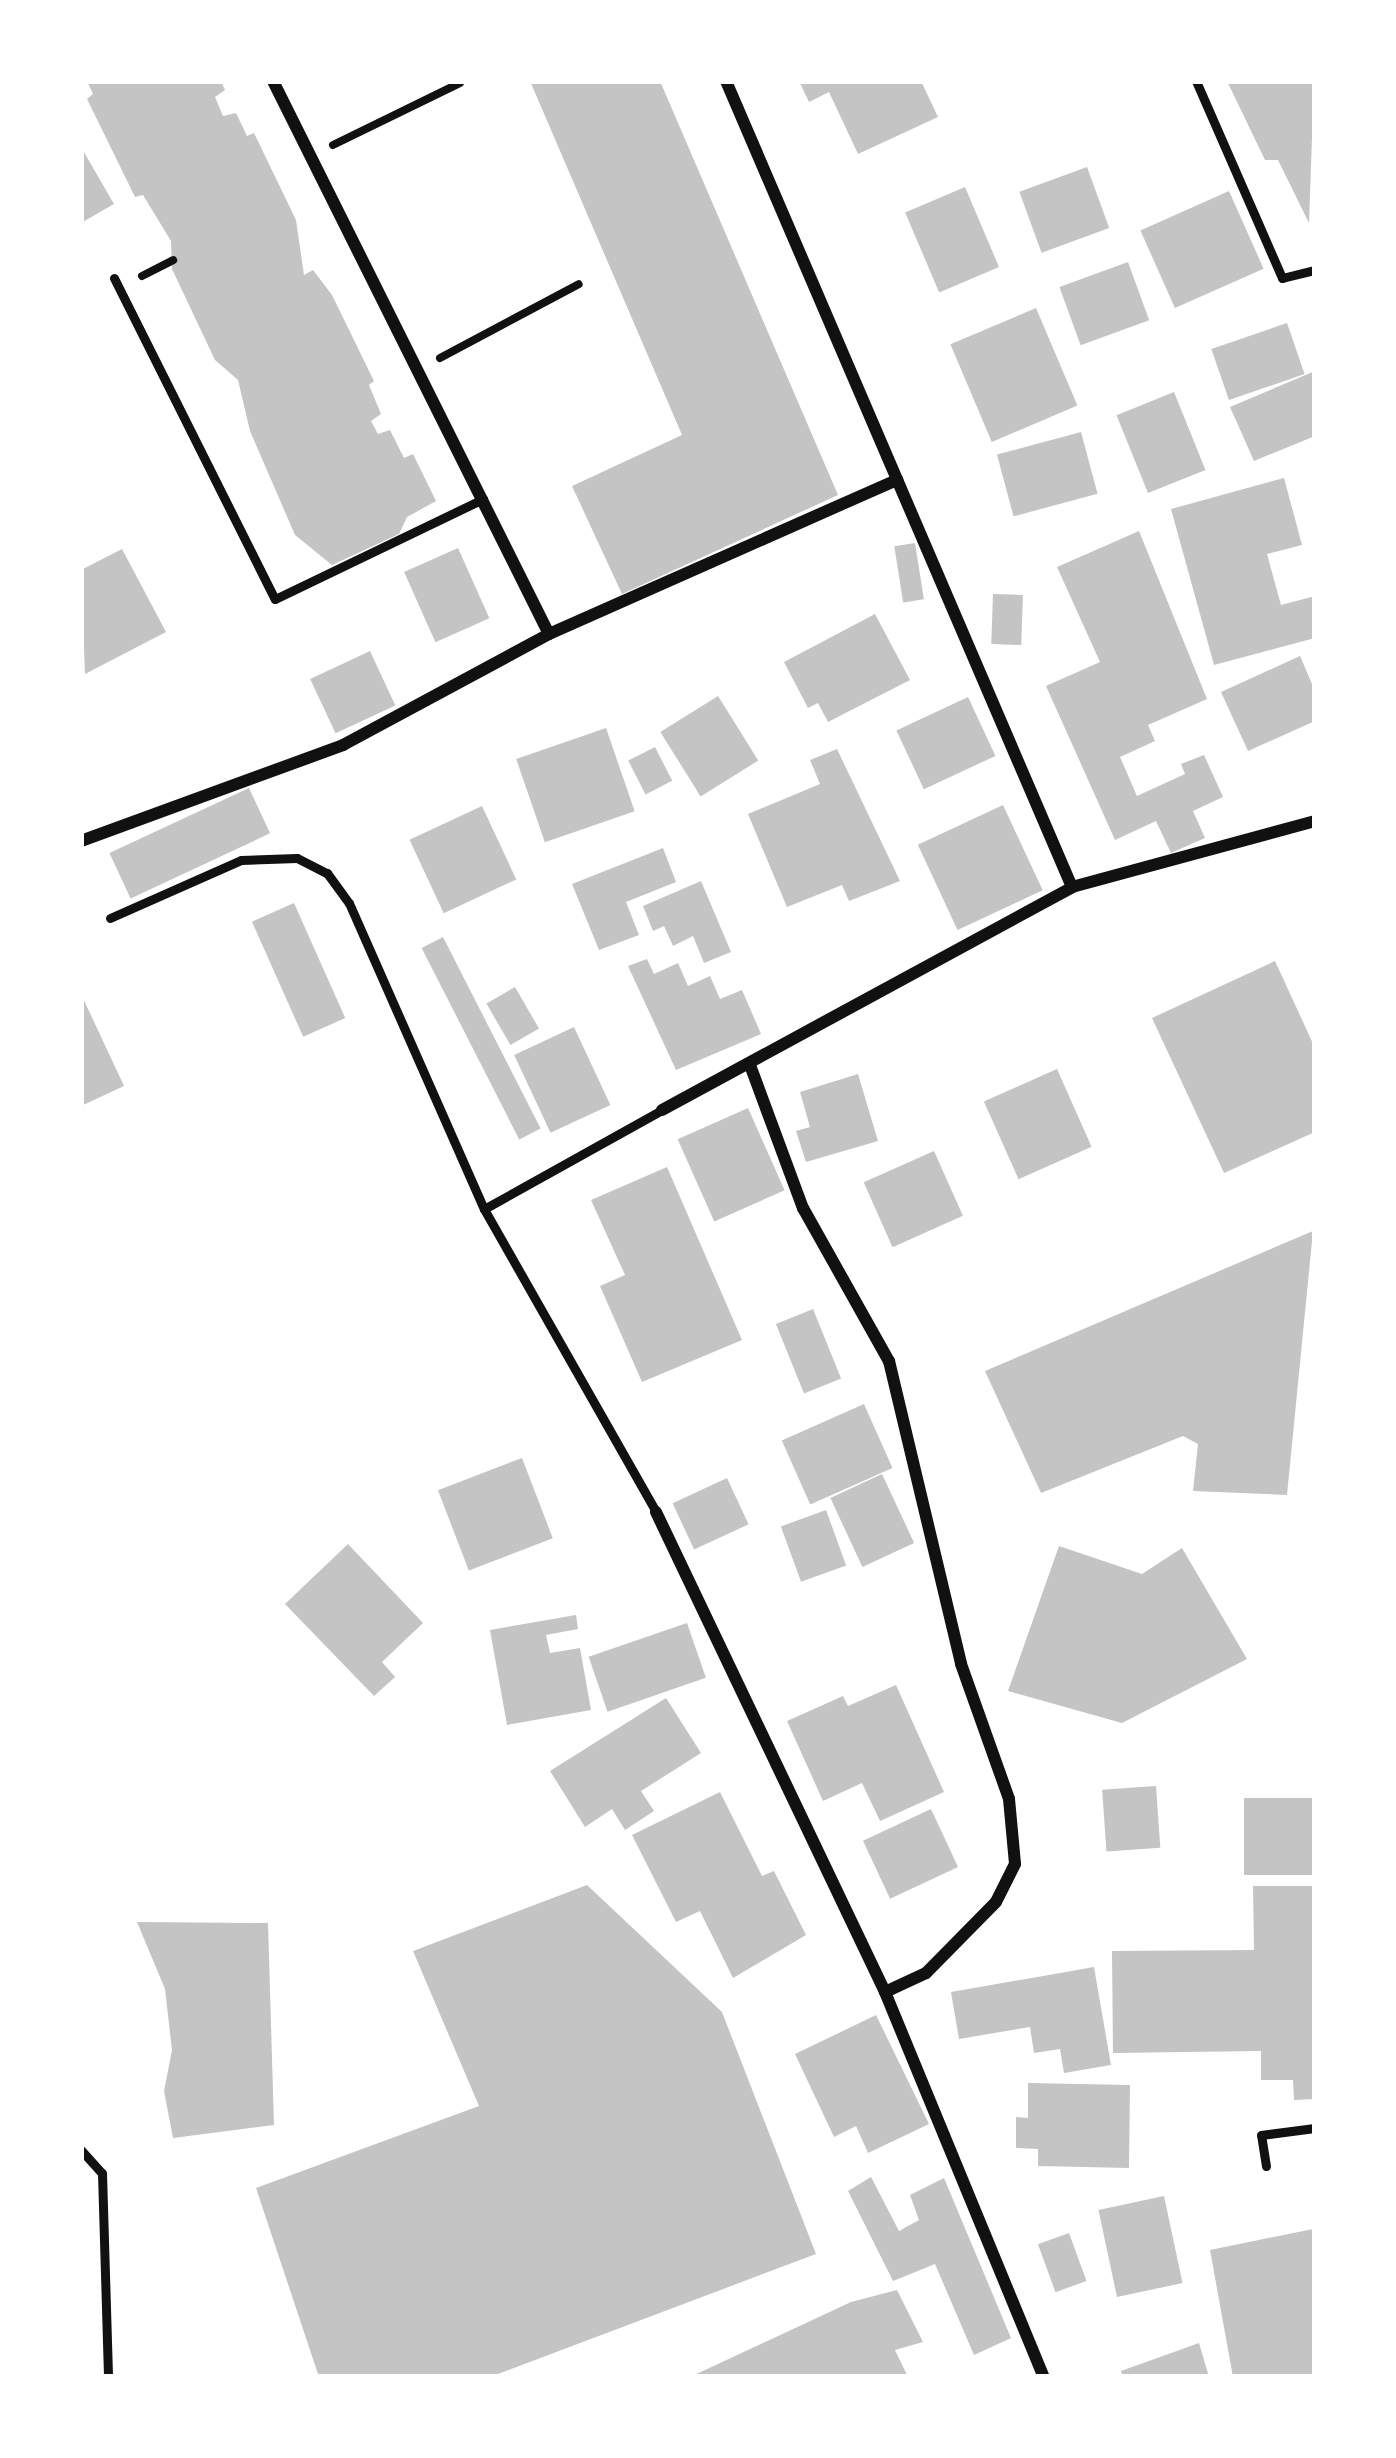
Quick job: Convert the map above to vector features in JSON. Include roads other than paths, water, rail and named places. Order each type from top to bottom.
[{"type":"street","points":[[273,81],[550,634]]},
{"type":"street","points":[[726,81],[1072,887]]},
{"type":"street","points":[[81,841],[343,745],[550,634],[897,480]]},
{"type":"street","points":[[662,1109],[1072,887],[1315,821]]},
{"type":"street","points":[[750,1065],[803,1208],[889,1361],[961,1664],[1009,1799],[1016,1864],[996,1902],[926,1973],[885,1992]]},
{"type":"street","points":[[656,1512],[885,1992],[1044,2377]]},
{"type":"lane","points":[[1196,81],[1282,278],[1315,270]]},
{"type":"lane","points":[[115,278],[275,599],[483,500]]},
{"type":"lane","points":[[110,918],[241,860],[297,858],[327,873],[349,903],[484,1209],[656,1512]]},
{"type":"lane","points":[[484,1209],[662,1109]]},
{"type":"lane","points":[[1266,2167],[1261,2135],[1315,2128]]},
{"type":"lane","points":[[81,2150],[102,2173],[109,2377]]}]
